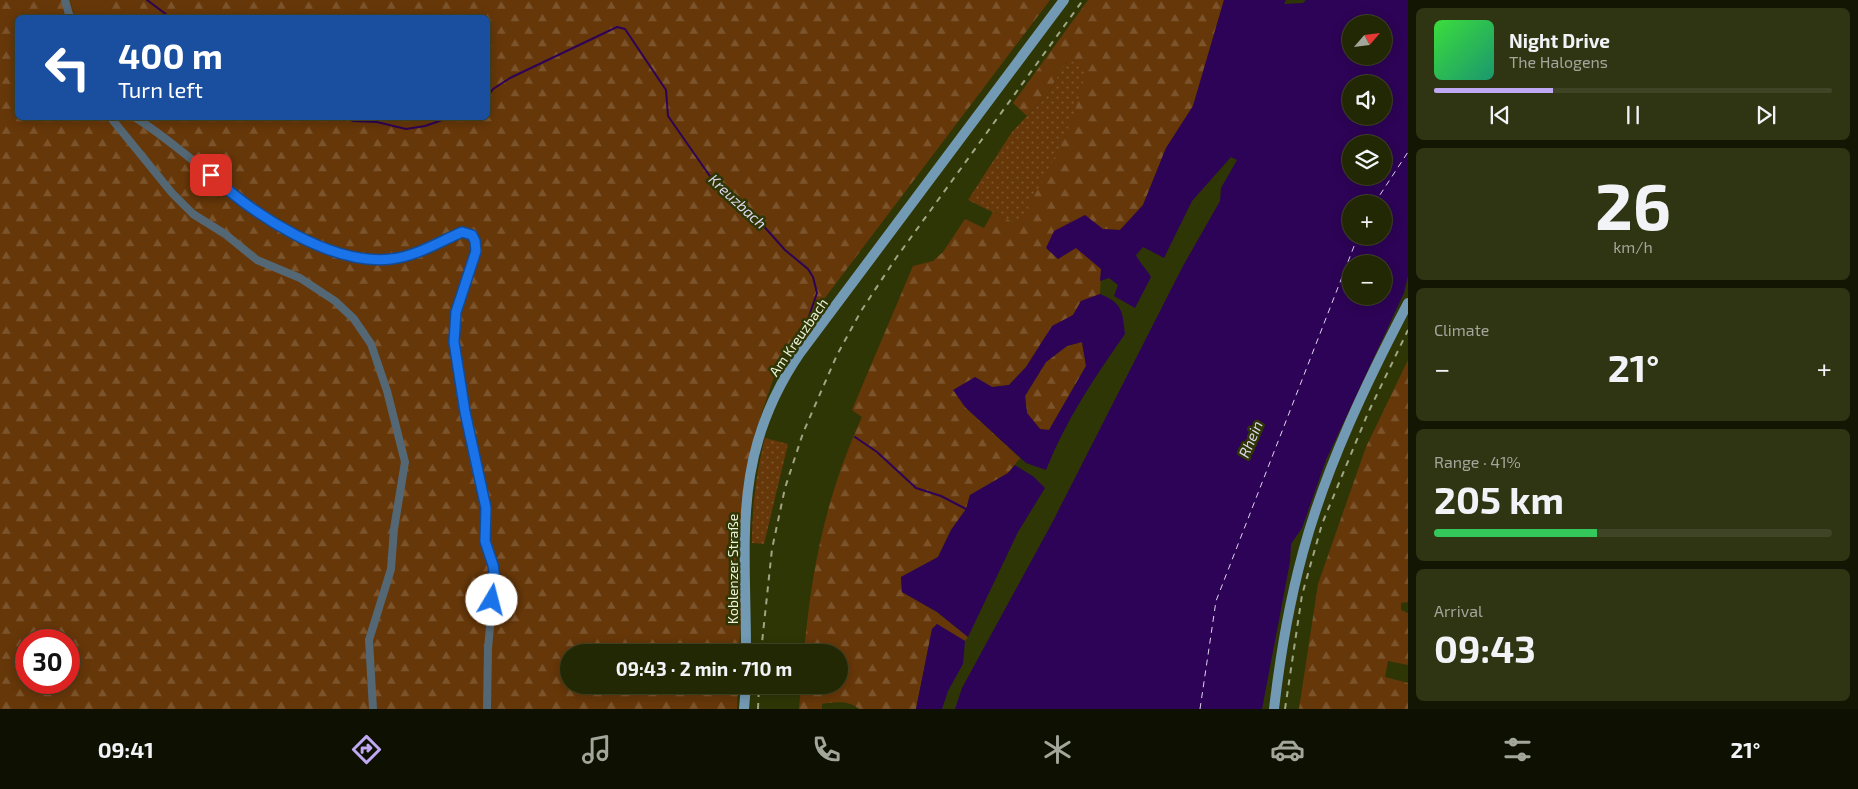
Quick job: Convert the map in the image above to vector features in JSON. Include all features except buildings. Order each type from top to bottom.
[{"type":"main road","name":"Am Kreuzbach","points":[[747,486],[760,432],[784,379],[800,353],[1064,0]]},
{"type":"main road","points":[[1274,709],[1295,585],[1308,535],[1344,438],[1408,304]]},
{"type":"main road","name":"Koblenzer Straße","points":[[746,644],[745,531],[747,486]]},
{"type":"main road","points":[[744,709],[745,694]]},
{"type":"street","points":[[66,0],[69,15]]},
{"type":"street","points":[[113,120],[172,193],[193,214],[225,234],[257,260],[300,278],[335,301],[354,319],[371,344],[388,391],[405,462],[394,529],[391,569],[369,640],[373,709]]},
{"type":"street","points":[[139,120],[270,219],[299,237],[325,247],[355,256],[388,259],[433,247],[462,232],[469,233],[474,238],[476,251],[456,312],[453,334],[465,412],[486,508],[485,541],[495,575],[488,648],[487,709]]},
{"type":"green space","points":[[0,0],[70,0],[74,15],[15,15],[15,120],[490,120],[490,15],[113,15],[105,0],[1050,0],[781,356],[756,430],[744,482],[740,549],[730,577],[734,586],[742,595],[739,644],[560,644],[560,694],[738,694],[737,709],[0,709]]},
{"type":"green space","points":[[70,0],[105,0],[114,15],[74,15]]},
{"type":"green space","points":[[1088,0],[1224,0],[1193,106],[1166,148],[1143,205],[1120,230],[1103,229],[1076,247],[1101,269],[1100,294],[1081,301],[1073,315],[1052,327],[1026,367],[1009,385],[992,387],[975,377],[965,407],[1020,458],[1008,473],[970,495],[966,509],[951,530],[938,557],[901,577],[902,592],[937,612],[968,637],[965,641],[937,624],[932,629],[916,709],[859,709],[851,704],[837,702],[822,704],[822,709],[799,709],[800,694],[848,694],[848,644],[805,644],[811,590],[822,532],[839,475],[862,417],[852,410],[913,266],[933,261],[943,252],[965,219],[984,228],[993,212],[1015,223],[1068,59],[1047,95],[1027,116],[1013,103]]},
{"type":"green space","points":[[1068,59],[1085,69],[1082,87],[1069,126],[1023,218],[1015,223],[968,200],[1012,132],[1047,95]]},
{"type":"green space","points":[[1082,342],[1086,366],[1049,430],[1040,429],[1027,413],[1025,396],[1046,362],[1067,346]]},
{"type":"green space","points":[[1408,360],[1408,602],[1401,603],[1401,610],[1408,613],[1408,665],[1388,661],[1385,677],[1408,683],[1408,709],[1299,709],[1318,584],[1366,447]]},
{"type":"green space","points":[[765,438],[788,444],[764,544],[752,543],[755,490]]},
{"type":"water","name":"Rhein","points":[[1224,0],[1286,0],[1284,4],[1303,3],[1306,0],[1408,0],[1408,276],[1404,293],[1326,460],[1302,528],[1291,544],[1290,562],[1262,709],[955,709],[962,688],[1052,523],[1183,266],[1220,201],[1221,188],[1237,160],[1231,157],[1192,201],[1164,258],[1143,247],[1136,255],[1151,277],[1135,308],[1114,296],[1118,285],[1109,278],[1100,281],[1101,269],[1076,248],[1058,259],[1046,248],[1054,231],[1085,215],[1103,229],[1120,230],[1143,205],[1166,148],[1193,106]]},
{"type":"water","points":[[1100,294],[1113,301],[1122,313],[1125,334],[1081,400],[1062,434],[1046,470],[1026,463],[965,407],[953,390],[975,377],[992,387],[1009,385],[1026,367],[1052,326],[1073,315],[1081,301]],"holes":[[[1082,342],[1086,366],[1049,430],[1040,429],[1027,413],[1025,396],[1046,362],[1067,346]]]},
{"type":"water","points":[[1015,465],[1034,477],[1045,488],[1018,532],[968,637],[937,612],[902,592],[901,577],[938,557],[951,530],[966,509],[970,495],[1008,473]]},
{"type":"water","points":[[937,624],[965,641],[963,664],[948,691],[942,709],[916,709],[932,629]]},
{"type":"waterway","name":"Kreuzbach","points":[[147,0],[167,15]]},
{"type":"waterway","name":"Kreuzbach","points":[[490,93],[493,89],[510,78],[617,27],[625,29],[666,90],[668,116],[714,182],[750,211],[785,250],[808,269],[813,277],[817,293],[807,322],[791,349]]},
{"type":"waterway","name":"Kreuzbach","points":[[351,120],[377,122],[406,129],[425,126],[442,120]]},
{"type":"waterway","name":"Kreuzbach","points":[[855,437],[877,452],[916,488],[941,496],[966,509]]},
{"type":"ferry route","points":[[1380,195],[1408,152]]},
{"type":"ferry route","points":[[1200,709],[1216,601],[1354,245]]},
{"type":"railway","points":[[762,644],[772,549],[785,488],[803,433],[837,355],[861,311],[896,258],[1083,0]]},
{"type":"railway","points":[[1285,709],[1302,595],[1322,524],[1368,413],[1408,330]]},
{"type":"railway","points":[[758,709],[759,694]]},
{"type":"route","points":[[211,175],[232,193],[284,229],[312,243],[355,256],[380,259],[396,258],[433,247],[462,232],[472,235],[476,251],[456,312],[454,342],[465,412],[486,508],[484,537],[495,571],[492,600]]}]
